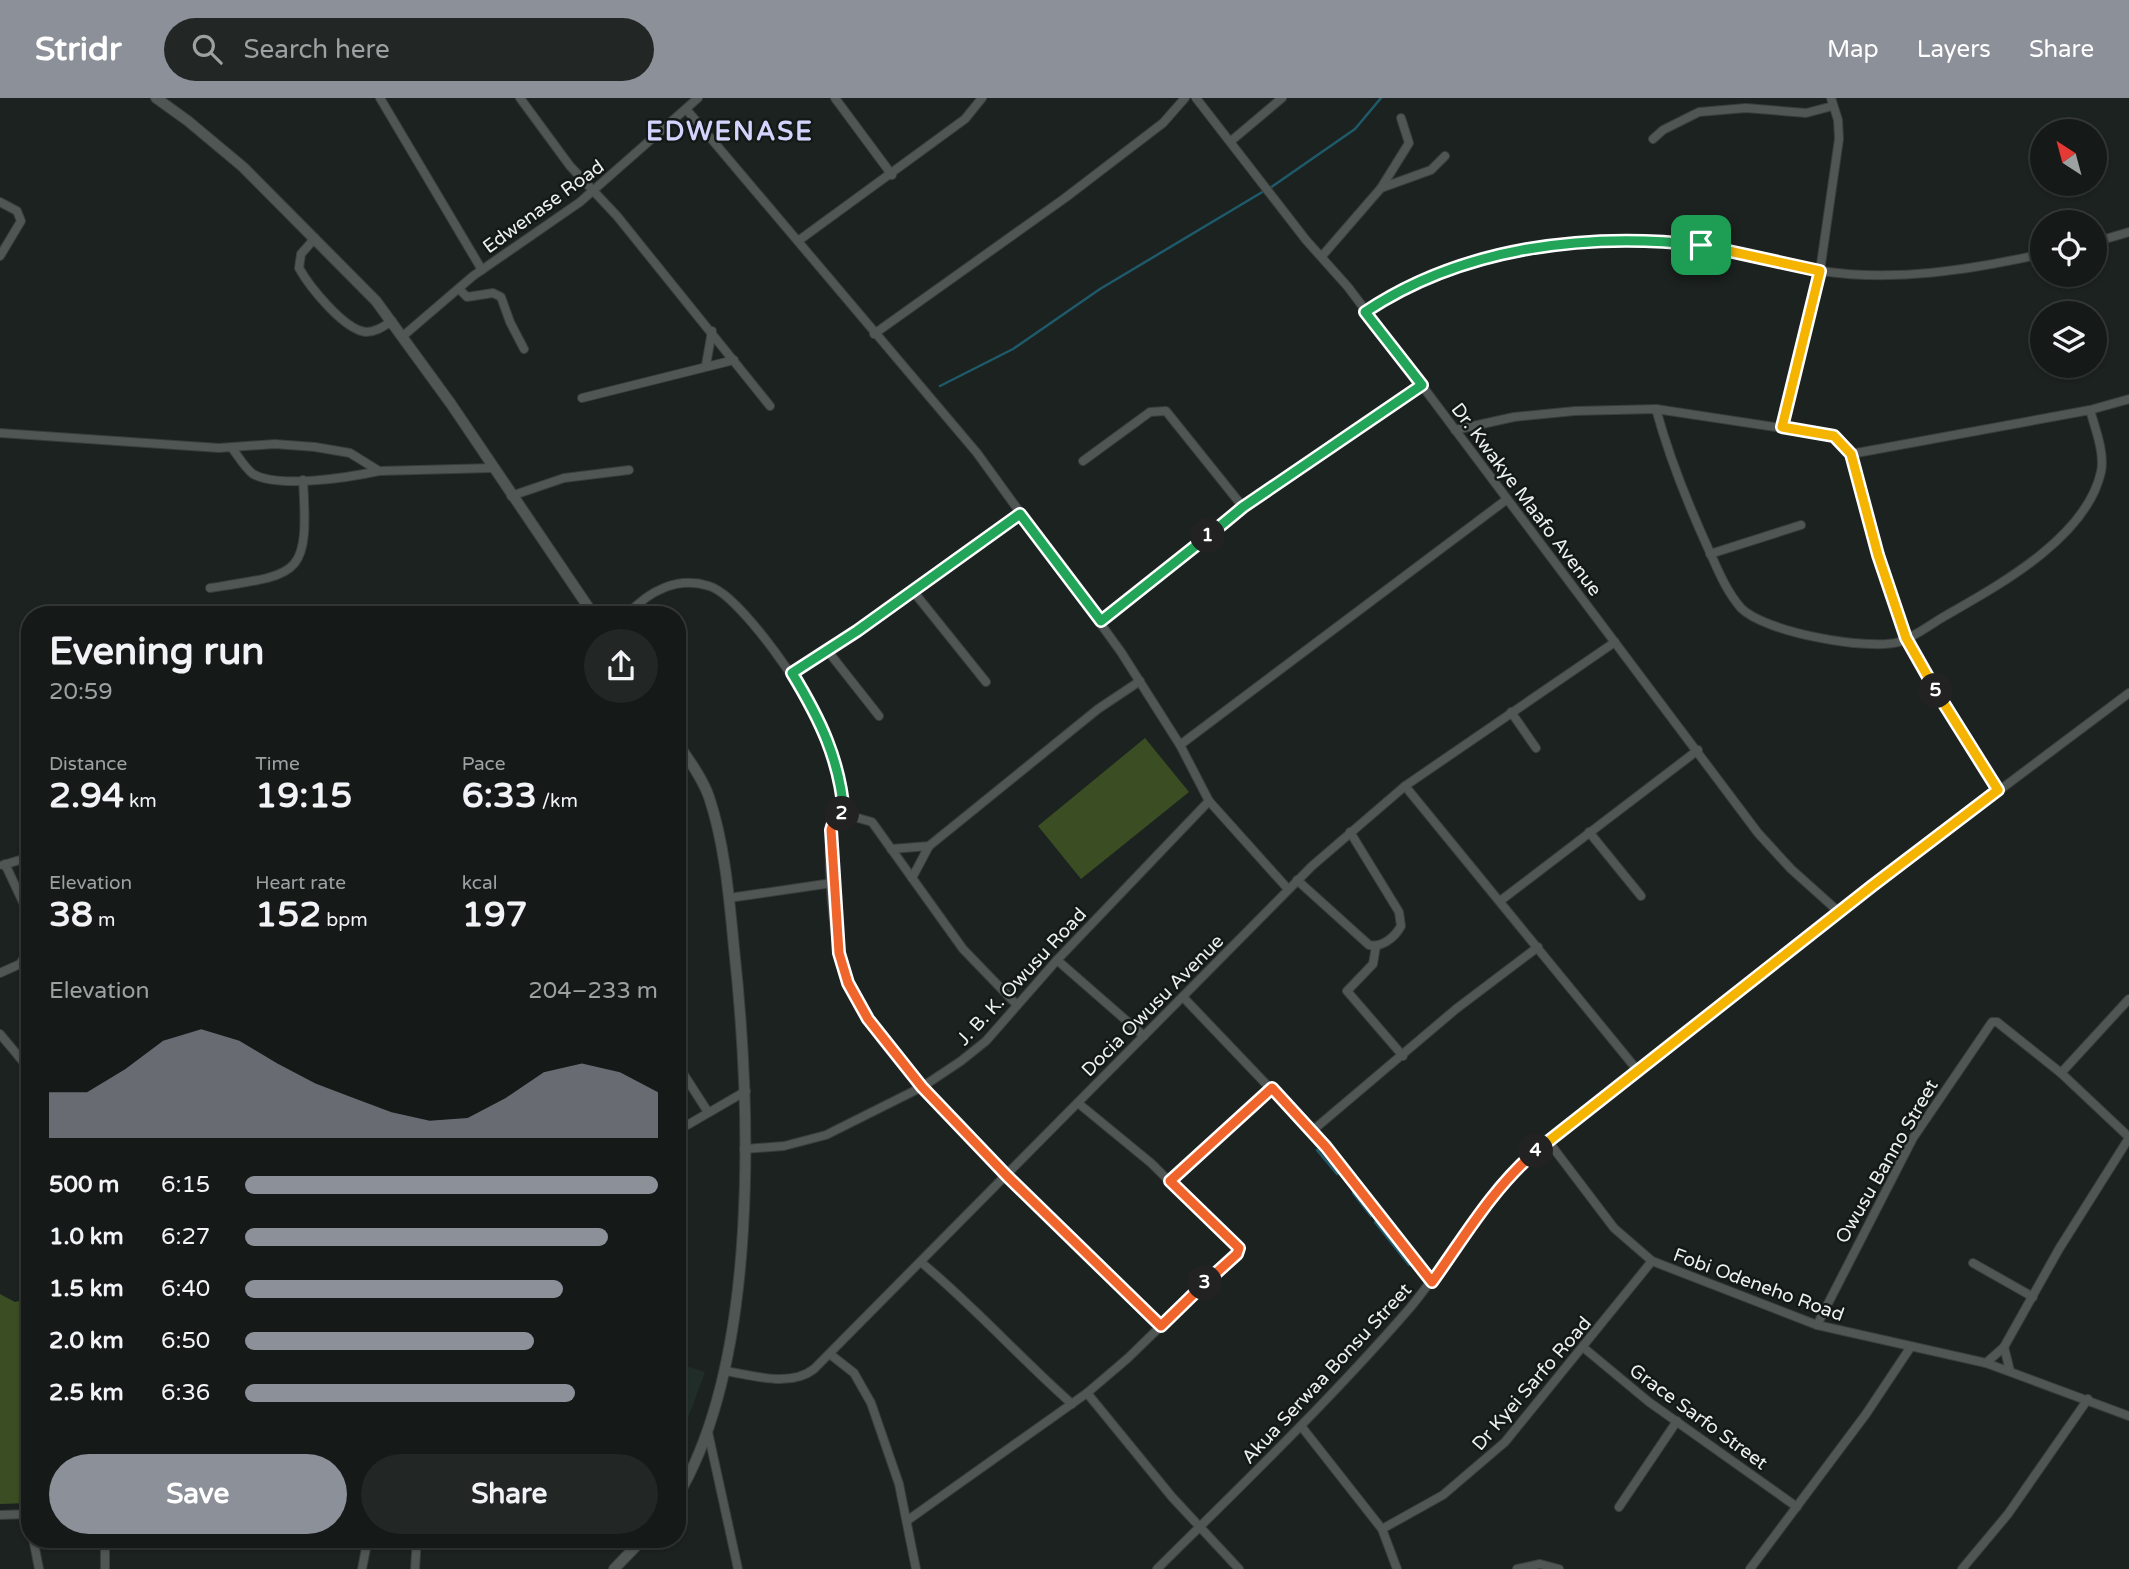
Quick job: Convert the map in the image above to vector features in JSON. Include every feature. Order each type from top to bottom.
[{"type":"street","points":[[156,98],[243,167],[315,238],[392,321],[587,606]]},
{"type":"street","points":[[380,98],[482,270]]},
{"type":"street","points":[[520,98],[570,166],[712,331],[770,406]]},
{"type":"street","name":"Edwenase Road","points":[[403,336],[482,270],[594,191],[698,98]]},
{"type":"street","points":[[835,98],[892,174]]},
{"type":"street","points":[[798,241],[965,119],[982,98]]},
{"type":"street","points":[[874,334],[1065,198],[1163,122],[1185,98]]},
{"type":"street","name":"Dr. Kwakye Maafo Avenue","points":[[1196,98],[1422,385],[1768,845],[1839,912]]},
{"type":"street","points":[[1231,141],[1282,98]]},
{"type":"street","points":[[1653,139],[1662,130],[1699,112],[1746,108],[1806,113],[1832,102],[1839,139],[1820,271],[1782,427]]},
{"type":"street","points":[[687,109],[977,453],[1101,621],[1180,745],[1209,801],[1287,890]]},
{"type":"street","points":[[1322,257],[1381,188],[1409,143],[1401,118]]},
{"type":"street","points":[[1381,188],[1431,170],[1445,156]]},
{"type":"street","points":[[0,202],[17,211],[21,218],[0,256]]},
{"type":"street","points":[[2107,238],[2129,232]]},
{"type":"street","points":[[315,238],[298,263],[302,273],[324,301],[350,324],[364,332],[379,329],[392,321]]},
{"type":"street","points":[[1365,312],[1411,284],[1476,259],[1515,251],[1594,243],[1638,241],[1701,245],[1820,271],[1879,275],[1967,270],[2030,257]]},
{"type":"street","points":[[459,289],[467,296],[493,293],[501,297],[524,349]]},
{"type":"street","points":[[706,365],[712,331]]},
{"type":"street","points":[[582,398],[734,360]]},
{"type":"street","points":[[1101,621],[1243,507],[1422,385]]},
{"type":"street","points":[[1851,454],[2090,410],[2129,399]]},
{"type":"street","points":[[1656,409],[1681,488],[1710,554],[1742,608],[1766,624],[1850,641],[1882,644],[1906,638],[2018,571],[2059,539],[2085,509],[2101,472],[2102,462],[2090,410]]},
{"type":"street","points":[[1455,430],[1550,413],[1656,409],[1834,436],[1851,454],[1878,555],[1906,638],[1924,674],[1998,790]]},
{"type":"street","points":[[1083,461],[1150,412],[1166,411],[1243,507]]},
{"type":"street","points":[[0,433],[232,448],[287,444],[343,450],[379,471]]},
{"type":"street","points":[[232,448],[256,475],[303,480],[379,471],[493,468]]},
{"type":"street","points":[[511,496],[564,478],[629,470]]},
{"type":"street","points":[[210,588],[278,577],[289,568],[304,544],[303,480]]},
{"type":"street","points":[[1180,745],[1507,500]]},
{"type":"street","points":[[792,673],[1020,514]]},
{"type":"street","points":[[1710,554],[1801,525]]},
{"type":"street","points":[[637,606],[651,593],[672,584],[709,586],[740,611],[792,673],[826,733],[837,762],[844,814]]},
{"type":"street","points":[[913,591],[986,682]]},
{"type":"street","name":"Docia Owusu Avenue","points":[[725,1371],[794,1379],[809,1373],[831,1355],[1297,880],[1405,786],[1615,642]]},
{"type":"street","points":[[827,650],[879,716]]},
{"type":"street","points":[[912,878],[929,846],[1098,709],[1140,681]]},
{"type":"street","name":"Akua Serwaa Bonsu Street","points":[[1157,1569],[1301,1426],[1432,1282],[1485,1204],[1512,1172],[1839,912],[2129,693]]},
{"type":"street","points":[[1511,712],[1536,748]]},
{"type":"street","points":[[1500,901],[1698,750]]},
{"type":"street","points":[[686,758],[709,799],[729,898],[742,1015],[746,1090],[739,1257],[725,1371],[708,1432],[686,1478]]},
{"type":"street","points":[[1405,786],[1638,1071]]},
{"type":"street","name":"J. B. K. Owusu Road","points":[[744,1149],[784,1146],[826,1135],[922,1087],[986,1041],[1057,960],[1209,801]]},
{"type":"street","points":[[1017,1005],[963,949],[871,820],[844,814],[835,817],[831,825],[832,883],[839,953],[848,983],[868,1019],[922,1087],[1007,1176],[1161,1326]]},
{"type":"street","points":[[1350,832],[1401,919],[1398,931],[1376,946],[1373,964],[1347,991],[1403,1056]]},
{"type":"street","points":[[1589,832],[1641,896]]},
{"type":"street","points":[[891,849],[929,846]]},
{"type":"street","points":[[21,860],[3,865],[21,900]]},
{"type":"street","points":[[1297,880],[1364,942],[1376,946]]},
{"type":"street","points":[[729,898],[832,883]]},
{"type":"street","points":[[1312,1131],[1456,1009],[1538,947]]},
{"type":"street","points":[[1057,960],[1144,1036]]},
{"type":"street","points":[[0,973],[21,962]]},
{"type":"street","points":[[1183,997],[1312,1131],[1432,1282]]},
{"type":"street","points":[[1986,1363],[2004,1346],[2059,1249],[2129,1137],[2061,1073],[2129,999]]},
{"type":"street","name":"Owusu Banno Street","points":[[1816,1325],[1913,1138],[1988,1026],[1995,1022],[2061,1073]]},
{"type":"street","points":[[0,1034],[21,1059]]},
{"type":"street","points":[[686,1078],[708,1112]]},
{"type":"street","points":[[1170,1181],[1272,1088]]},
{"type":"street","points":[[686,1125],[746,1090]]},
{"type":"street","points":[[908,1520],[1087,1392],[1161,1326],[1239,1250],[1170,1181],[1078,1102]]},
{"type":"street","name":"Fobi Odeneho Road","points":[[1548,1141],[1621,1236],[1652,1261],[1816,1325],[1986,1363],[2129,1416]]},
{"type":"street","name":"Dr Kyei Sarfo Road","points":[[1382,1529],[1443,1494],[1485,1461],[1536,1407],[1652,1261]]},
{"type":"street","points":[[922,1263],[961,1296],[1036,1373],[1072,1404]]},
{"type":"street","points":[[1973,1263],[2034,1297]]},
{"type":"street","points":[[2004,1346],[2010,1371]]},
{"type":"street","name":"Grace Sarfo Street","points":[[1584,1348],[1677,1421],[1797,1507]]},
{"type":"street","points":[[1750,1569],[1866,1414],[1910,1348]]},
{"type":"street","points":[[831,1355],[854,1373],[864,1387],[886,1445],[908,1520],[916,1569]]},
{"type":"street","points":[[1087,1392],[1200,1527],[1239,1569]]},
{"type":"street","points":[[1962,1569],[2008,1514],[2088,1399]]},
{"type":"street","points":[[1619,1507],[1677,1421]]},
{"type":"street","points":[[1301,1426],[1382,1529],[1397,1569]]},
{"type":"street","points":[[708,1432],[738,1569]]},
{"type":"street","points":[[0,1515],[21,1514]]},
{"type":"street","points":[[35,1548],[39,1569]]},
{"type":"street","points":[[105,1548],[105,1569]]},
{"type":"street","points":[[362,1569],[366,1548]]},
{"type":"street","points":[[415,1569],[416,1548]]},
{"type":"street","points":[[614,1569],[634,1548]]},
{"type":"street","points":[[1517,1569],[1540,1564],[1559,1569]]},
{"type":"shaded area","points":[[686,1366],[705,1372],[686,1424]]},
{"type":"green space","points":[[1145,738],[1189,792],[1081,879],[1038,826]]},
{"type":"green space","points":[[0,1294],[15,1302],[21,1300],[21,1503],[0,1504]]},
{"type":"waterway","points":[[1270,188],[1355,129],[1381,98]]},
{"type":"waterway","points":[[940,386],[1013,349],[1100,289],[1264,191]]},
{"type":"waterway","points":[[1317,1150],[1337,1174]]},
{"type":"waterway","points":[[1353,1193],[1371,1216]]},
{"type":"waterway","points":[[1375,1222],[1409,1265]]},
{"type":"district","name":"EDWENASE","points":[[730,131]]},
{"type":"route","points":[[1638,241],[1701,245],[1820,271],[1782,427],[1820,431],[1834,436],[1851,454],[1878,555],[1906,638],[1924,674],[1998,790],[1536,1151],[1512,1172],[1478,1213],[1432,1282],[1326,1147],[1272,1088],[1170,1181],[1238,1245],[1239,1250],[1161,1326],[1039,1209],[922,1087],[868,1019],[854,995],[839,953],[832,883],[831,825],[835,817],[844,814],[843,792],[837,762],[826,733],[792,673],[857,631],[1020,514],[1101,621],[1243,507],[1422,385],[1365,312],[1411,284],[1476,259],[1515,251],[1638,241]]}]
